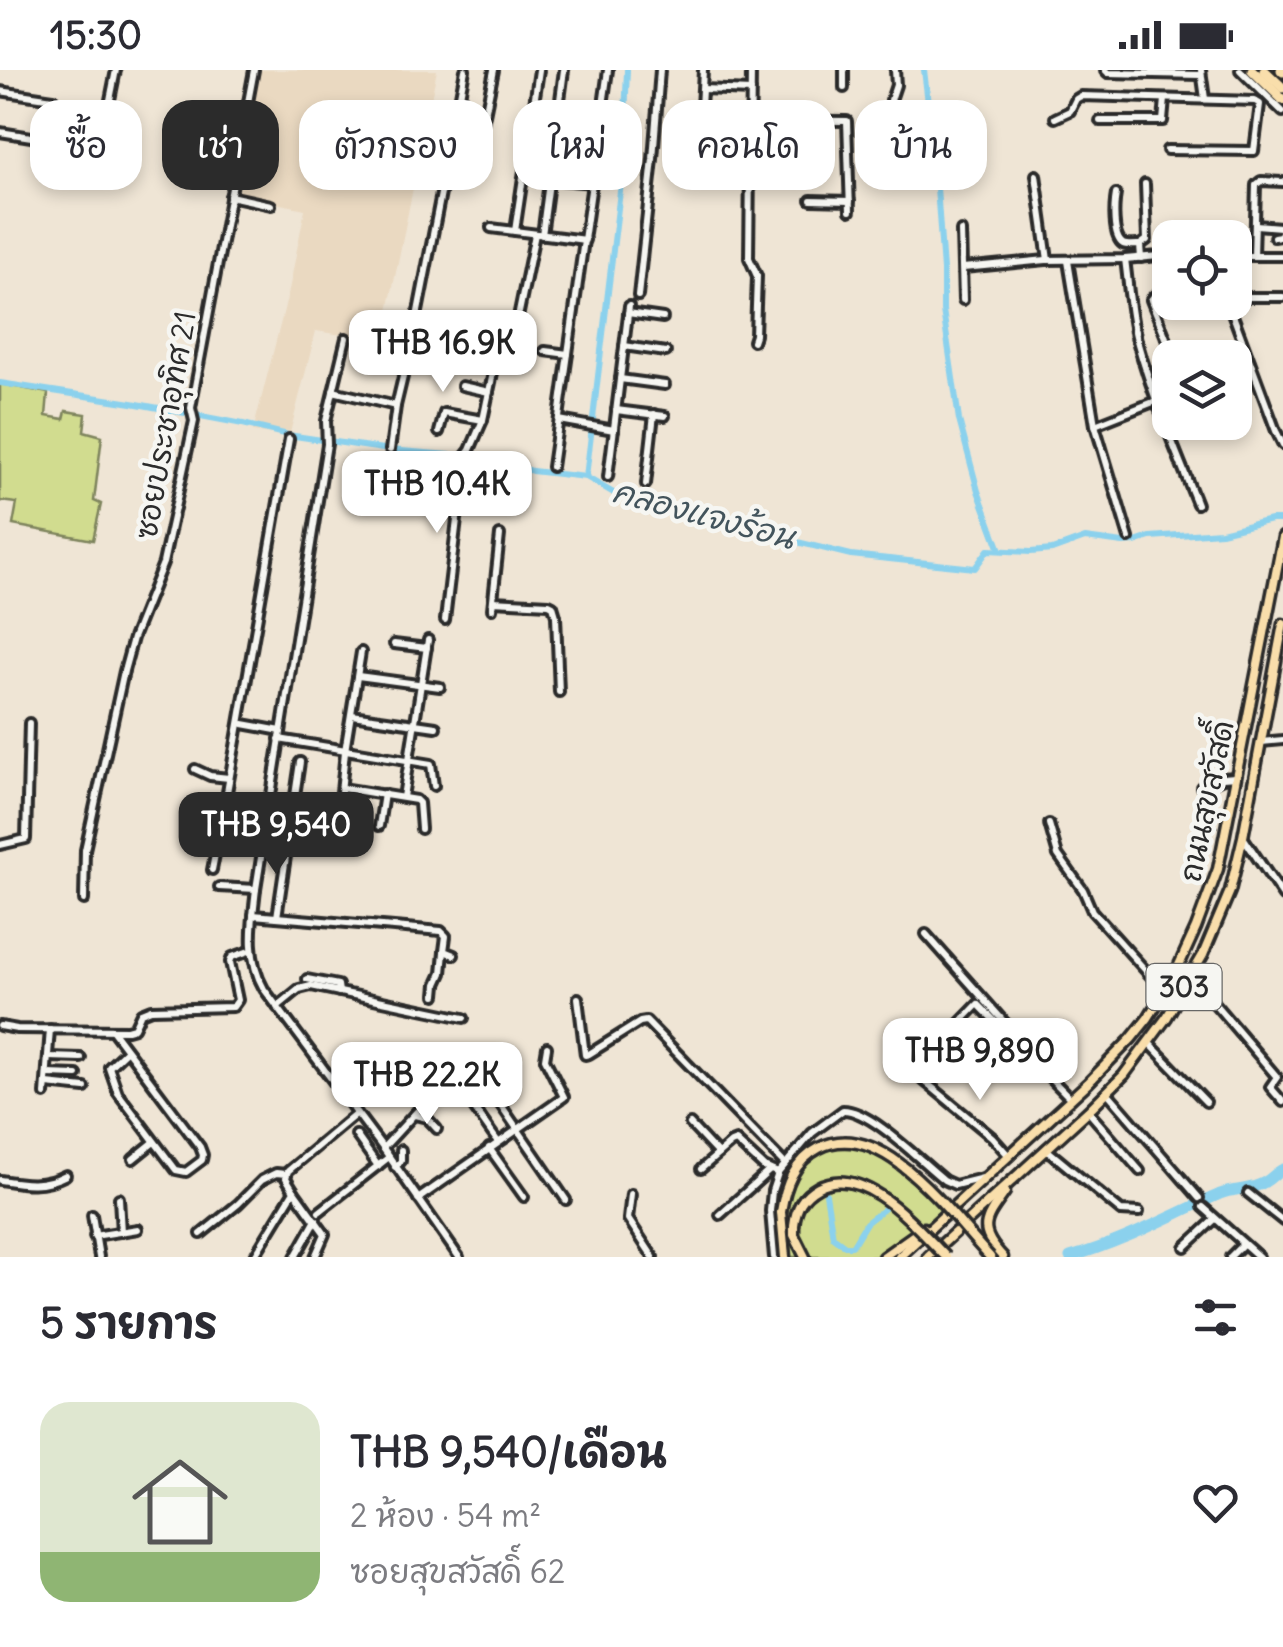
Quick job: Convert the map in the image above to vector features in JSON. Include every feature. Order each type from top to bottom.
[{"type":"highway","points":[[1252,70],[1283,100]]},
{"type":"highway","points":[[1264,70],[1283,88]]},
{"type":"main road","name":"ถนนสุขสวัสดิ์","points":[[899,1257],[1131,1039],[1165,992],[1210,895],[1283,538]]},
{"type":"main road","name":"ถนนสุขสวัสดิ์","points":[[928,1257],[1107,1092],[1149,1043],[1191,976],[1230,891],[1244,837],[1283,624]]},
{"type":"main road","points":[[1242,740],[1261,742]]},
{"type":"main road","points":[[785,1257],[782,1212],[790,1178],[805,1158],[826,1145],[840,1142],[864,1144],[904,1167],[990,1257]]},
{"type":"main road","points":[[1003,1257],[987,1240],[984,1228],[1013,1180]]},
{"type":"main road","points":[[805,1257],[794,1235],[796,1213],[808,1194],[824,1184],[837,1182],[852,1183],[880,1196],[946,1257]]},
{"type":"main road","points":[[883,1257],[944,1216]]},
{"type":"street","points":[[110,100],[116,70]]},
{"type":"street","name":"ซอยประชาอุทิศ 21","points":[[84,900],[85,850],[124,671],[163,562],[194,421],[191,408],[254,70]]},
{"type":"street","points":[[390,450],[466,70]]},
{"type":"street","points":[[488,100],[494,70]]},
{"type":"street","points":[[535,100],[540,70]]},
{"type":"street","points":[[560,100],[564,70]]},
{"type":"street","points":[[604,100],[608,70]]},
{"type":"street","points":[[638,296],[660,70]]},
{"type":"street","points":[[701,100],[703,70]]},
{"type":"street","points":[[751,70],[751,100]]},
{"type":"street","points":[[844,70],[844,88]]},
{"type":"street","points":[[890,100],[896,85],[895,70]]},
{"type":"street","points":[[1106,70],[1200,73],[1205,99]]},
{"type":"street","points":[[1240,70],[1283,112]]},
{"type":"street","points":[[702,89],[751,91]]},
{"type":"street","points":[[0,91],[54,99]]},
{"type":"street","points":[[1055,118],[1070,110],[1081,96],[1205,99],[1258,102],[1260,106],[1256,149],[1167,150]]},
{"type":"street","points":[[1100,121],[1164,120],[1165,99]]},
{"type":"street","points":[[835,121],[848,121],[850,211]]},
{"type":"street","points":[[0,132],[30,137]]},
{"type":"street","points":[[1036,175],[1048,260]]},
{"type":"street","points":[[1283,182],[1261,181],[1256,185],[1254,256],[1283,256]]},
{"type":"street","points":[[1116,194],[1115,224],[1120,242],[1126,246],[1140,245],[1147,240],[1145,184]]},
{"type":"street","points":[[514,231],[521,190]]},
{"type":"street","points":[[445,620],[458,482],[464,458],[482,420],[498,348],[514,337],[547,190]]},
{"type":"street","points":[[552,468],[591,190]]},
{"type":"street","points":[[749,190],[749,258],[758,276],[753,341]]},
{"type":"street","points":[[230,196],[271,205]]},
{"type":"street","points":[[811,200],[850,201]]},
{"type":"street","points":[[1256,225],[1280,226],[1283,231],[1274,236]]},
{"type":"street","points":[[491,228],[585,240]]},
{"type":"street","points":[[961,230],[963,300]]},
{"type":"street","points":[[1140,245],[1141,258]]},
{"type":"street","points":[[963,268],[1048,260],[1152,257]]},
{"type":"street","points":[[1126,260],[1136,333],[1152,387]]},
{"type":"street","points":[[1068,261],[1095,424],[1128,538]]},
{"type":"street","points":[[1252,297],[1283,297]]},
{"type":"street","points":[[608,476],[628,310],[663,318]]},
{"type":"street","points":[[1235,320],[1282,440]]},
{"type":"street","points":[[457,348],[464,336],[498,348]]},
{"type":"street","points":[[346,338],[326,421],[327,444],[256,889],[252,950],[258,980],[460,1257]]},
{"type":"street","points":[[624,346],[666,352]]},
{"type":"street","points":[[545,351],[568,354]]},
{"type":"street","points":[[620,379],[665,385]]},
{"type":"street","points":[[462,386],[488,392]]},
{"type":"street","points":[[333,391],[396,406]]},
{"type":"street","points":[[1095,424],[1152,403]]},
{"type":"street","points":[[616,410],[665,416]]},
{"type":"street","points":[[439,432],[444,413],[482,420]]},
{"type":"street","points":[[646,484],[654,414]]},
{"type":"street","points":[[559,420],[614,430]]},
{"type":"street","points":[[212,870],[289,439]]},
{"type":"street","points":[[1172,440],[1197,504]]},
{"type":"street","points":[[500,535],[492,605],[553,606],[558,692]]},
{"type":"street","points":[[394,644],[428,644],[403,797]]},
{"type":"street","points":[[339,813],[344,751],[361,652]]},
{"type":"street","points":[[358,676],[440,688]]},
{"type":"street","points":[[1271,686],[1283,679]]},
{"type":"street","points":[[352,714],[436,727]]},
{"type":"street","points":[[0,846],[26,838],[30,723]]},
{"type":"street","points":[[243,724],[344,751],[431,764],[434,786]]},
{"type":"street","points":[[1261,742],[1283,740]]},
{"type":"street","points":[[277,916],[300,762]]},
{"type":"street","points":[[195,769],[210,776],[230,778]]},
{"type":"street","points":[[1201,787],[1235,777]]},
{"type":"street","points":[[342,788],[418,801],[421,828]]},
{"type":"street","points":[[380,826],[384,794]]},
{"type":"street","points":[[226,798],[269,804]]},
{"type":"street","points":[[1049,824],[1058,855],[1083,890],[1092,911],[1165,992]]},
{"type":"street","points":[[1244,837],[1283,896]]},
{"type":"street","points":[[218,887],[256,889]]},
{"type":"street","points":[[253,915],[442,931],[446,936],[436,995]]},
{"type":"street","points":[[926,934],[1072,1097]]},
{"type":"street","points":[[0,1026],[112,1030],[134,1028],[142,1013],[151,1009],[233,1007],[238,1000],[230,962],[237,954],[252,950]]},
{"type":"street","points":[[444,951],[454,955]]},
{"type":"street","points":[[1191,976],[1277,1077],[1270,1087],[1283,1102]]},
{"type":"street","points":[[308,979],[338,984],[339,992]]},
{"type":"street","points":[[277,1007],[305,986],[464,1018]]},
{"type":"street","points":[[578,998],[585,1055],[646,1021],[784,1163]]},
{"type":"street","points":[[982,1073],[948,1035],[978,1004],[1072,1097]]},
{"type":"street","points":[[45,1094],[50,1029]]},
{"type":"street","points":[[112,1030],[127,1050],[200,1148],[202,1160],[186,1172],[176,1170],[118,1094],[110,1075],[111,1063],[127,1050]]},
{"type":"street","points":[[1149,1043],[1206,1102]]},
{"type":"street","points":[[418,1199],[564,1096],[544,1058],[547,1047]]},
{"type":"street","points":[[49,1057],[81,1058]]},
{"type":"street","points":[[48,1074],[77,1075]]},
{"type":"street","points":[[482,1076],[566,1200]]},
{"type":"street","points":[[922,1079],[992,1137],[1008,1156]]},
{"type":"street","points":[[382,1148],[445,1081]]},
{"type":"street","points":[[47,1084],[85,1088]]},
{"type":"street","points":[[1107,1092],[1201,1203],[1259,1257]]},
{"type":"street","points":[[472,1105],[498,1142]]},
{"type":"street","points":[[720,1215],[784,1163],[826,1120],[848,1109],[876,1122],[944,1180],[955,1185],[987,1176]]},
{"type":"street","points":[[1088,1111],[1140,1171]]},
{"type":"street","points":[[200,1234],[262,1180],[276,1173],[286,1174],[356,1114]]},
{"type":"street","points":[[414,1114],[427,1118],[436,1129]]},
{"type":"street","points":[[690,1124],[718,1154]]},
{"type":"street","points":[[356,1135],[378,1166]]},
{"type":"street","points":[[133,1158],[154,1142]]},
{"type":"street","points":[[701,1169],[736,1142],[774,1171]]},
{"type":"street","points":[[489,1148],[524,1197]]},
{"type":"street","points":[[1046,1149],[1121,1211],[1139,1212]]},
{"type":"street","points":[[396,1166],[402,1158],[401,1150]]},
{"type":"street","points":[[295,1257],[317,1216],[389,1157]]},
{"type":"street","points":[[774,1171],[770,1210],[774,1257]]},
{"type":"street","points":[[286,1174],[294,1191],[317,1216],[324,1234],[315,1257]]},
{"type":"street","points":[[0,1180],[38,1185],[66,1176]]},
{"type":"street","points":[[254,1257],[294,1191]]},
{"type":"street","points":[[1248,1193],[1283,1222]]},
{"type":"street","points":[[631,1194],[628,1219],[653,1257]]},
{"type":"street","points":[[119,1198],[122,1232]]},
{"type":"street","points":[[92,1214],[99,1257]]},
{"type":"street","points":[[1185,1247],[1216,1219]]},
{"type":"street","points":[[94,1236],[138,1229]]},
{"type":"street","points":[[1230,1257],[1243,1244]]},
{"type":"shaded area","points":[[259,70],[437,70],[431,100],[299,100],[299,190],[413,190],[382,341],[316,331],[289,437],[253,431],[305,209],[236,195],[237,190],[279,190],[279,100],[253,100]]},
{"type":"green space","points":[[0,384],[48,393],[46,416],[64,419],[66,411],[86,414],[84,431],[102,436],[94,501],[101,504],[93,540],[13,525],[17,503],[0,501]]},
{"type":"green space","points":[[853,1141],[896,1161],[944,1207],[889,1257],[785,1257],[781,1201],[795,1165],[814,1148]]},
{"type":"waterway","points":[[586,477],[623,166],[627,70]]},
{"type":"waterway","points":[[924,70],[935,160],[943,310],[959,420],[978,491],[1000,550]]},
{"type":"waterway","name":"คลองแจงร้อน","points":[[0,383],[132,403],[288,435],[390,450],[497,459],[532,471],[586,477],[617,495],[851,555],[975,568],[988,550],[1052,550],[1085,538],[1135,542],[1283,520]]},
{"type":"waterway","name":"คลองแจงร้อน","points":[[1070,1257],[1128,1236],[1220,1194],[1260,1185],[1283,1169]]},
{"type":"waterway","points":[[826,1194],[833,1237],[845,1246],[852,1246],[866,1223],[884,1209]]}]
